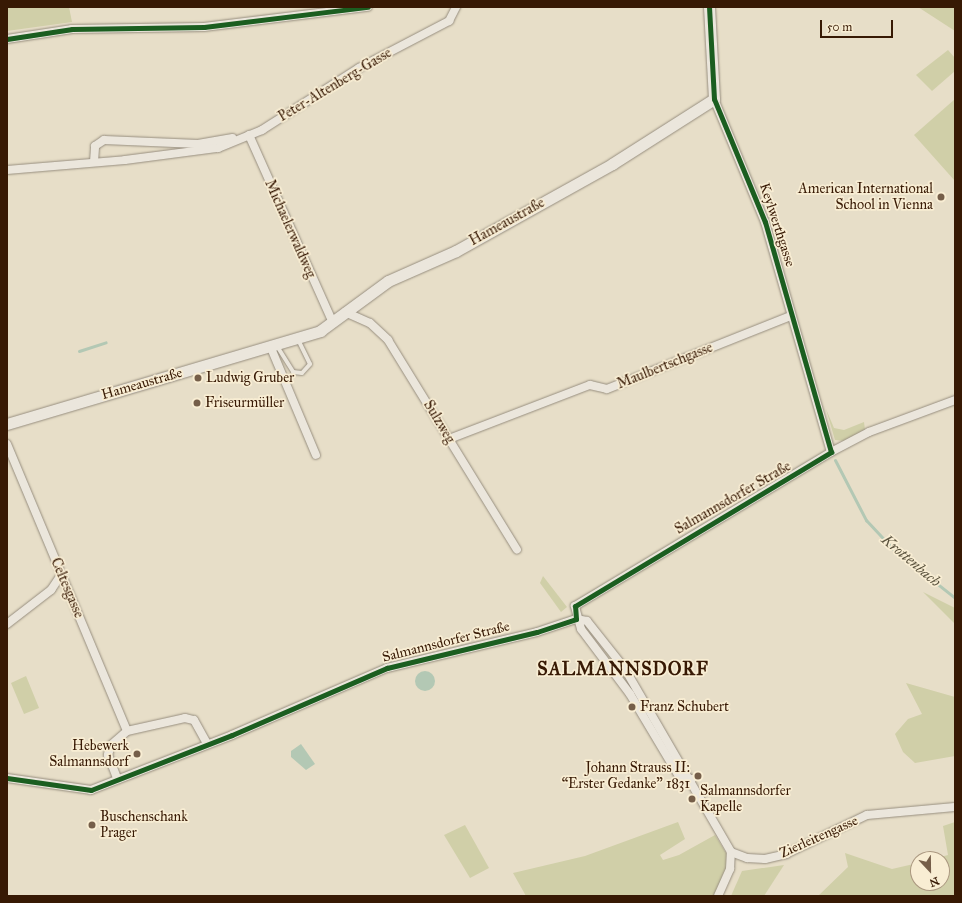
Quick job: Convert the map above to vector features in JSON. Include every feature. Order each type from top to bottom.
[{"type":"main road","name":"Keylwerthgasse","points":[[709,7],[714,99]]},
{"type":"main road","name":"Hameaustraße","points":[[7,424],[298,339],[333,322],[344,312],[388,281],[456,251],[589,177],[714,99]]},
{"type":"street","points":[[7,39],[72,29],[204,27],[368,7]]},
{"type":"street","name":"Peter-Altenberg-Gasse","points":[[7,170],[218,148],[249,135],[287,115],[359,68],[449,21],[456,7]]},
{"type":"street","name":"Keylwerthgasse","points":[[714,99],[762,216],[831,452]]},
{"type":"street","name":"Peter-Altenberg-Gasse","points":[[94,162],[95,146],[104,140],[198,144],[249,135]]},
{"type":"street","name":"Michaelerwaldweg","points":[[249,135],[333,322]]},
{"type":"street","name":"Sulzweg","points":[[344,312],[370,323],[388,340],[517,550]]},
{"type":"street","name":"Maulbertschgasse","points":[[449,439],[590,385],[607,389],[790,316]]},
{"type":"street","points":[[274,347],[316,455]]},
{"type":"street","name":"Salmannsdorfer Straße","points":[[7,778],[91,790],[387,668],[537,632],[576,619],[575,606],[831,452],[869,432],[955,400]]},
{"type":"street","name":"Celtesgasse","points":[[7,444],[127,731]]},
{"type":"street","points":[[7,624],[51,590],[61,575]]},
{"type":"street","points":[[576,619],[587,621],[643,697],[692,779],[731,852],[730,869],[718,896]]},
{"type":"street","points":[[576,619],[635,702],[683,783],[692,779]]},
{"type":"street","points":[[635,702],[643,697]]},
{"type":"street","points":[[117,778],[108,755],[111,745],[127,731],[185,718],[194,720],[207,743]]},
{"type":"street","name":"Zierleitengasse","points":[[731,852],[747,858],[765,859],[786,854],[867,815],[955,807]]},
{"type":"lane","points":[[274,347],[293,372],[302,373],[310,364],[298,339]]},
{"type":"shaded area","points":[[7,7],[69,7],[72,22],[7,31]]},
{"type":"shaded area","points":[[918,7],[955,7],[955,31]]},
{"type":"shaded area","points":[[948,50],[955,58],[955,71],[932,91],[916,75]]},
{"type":"shaded area","points":[[955,99],[955,181],[914,135]]},
{"type":"shaded area","points":[[826,409],[834,428],[844,430],[864,422],[865,430],[845,441],[835,440]]},
{"type":"shaded area","points":[[543,576],[567,607],[561,612],[540,583]]},
{"type":"shaded area","points":[[923,592],[955,608],[955,624]]},
{"type":"shaded area","points":[[425,671],[432,674],[435,681],[432,688],[425,691],[418,688],[415,681],[418,674]]},
{"type":"shaded area","points":[[26,676],[39,708],[24,714],[11,683]]},
{"type":"shaded area","points":[[906,683],[955,697],[955,756],[915,763],[903,752],[895,734],[908,719],[922,714]]},
{"type":"shaded area","points":[[301,744],[315,764],[306,770],[291,757],[291,751]]},
{"type":"shaded area","points":[[678,822],[685,839],[660,855],[663,860],[679,855],[715,835],[728,856],[727,868],[715,896],[526,896],[513,873],[585,856]]},
{"type":"shaded area","points":[[955,822],[955,896],[818,896],[848,867],[845,853],[892,869],[910,865],[910,891],[950,891],[950,851],[947,851],[943,826]]},
{"type":"shaded area","points":[[465,825],[489,868],[470,878],[444,835]]},
{"type":"shaded area","points":[[784,865],[764,896],[731,896],[742,871]]},
{"type":"waterway","points":[[79,351],[106,342]]},
{"type":"waterway","name":"Krottenbach","points":[[835,460],[866,520],[892,548],[955,598]]},
{"type":"cycle path","points":[[7,39],[72,29],[204,27],[368,7]]},
{"type":"cycle path","points":[[7,778],[91,790],[232,735],[387,668],[537,632],[576,619],[575,606],[831,452],[765,222],[714,99],[709,7]]},
{"type":"place","name":"American International School in Vienna","points":[[941,197]]},
{"type":"place","name":"Ludwig Gruber","points":[[198,378]]},
{"type":"place","name":"Friseurmüller","points":[[197,403]]},
{"type":"place","name":"Franz Schubert","points":[[632,707]]},
{"type":"place","name":"Hebewerk Salmannsdorf","points":[[137,754]]},
{"type":"place","name":"Johann Strauss II: “Erster Gedanke” 1831","points":[[698,776]]},
{"type":"place","name":"Salmannsdorfer Kapelle","points":[[692,799]]},
{"type":"place","name":"Buschenschank Prager","points":[[92,825]]},
{"type":"district","name":"SALMANNSDORF","points":[[623,669]]}]
